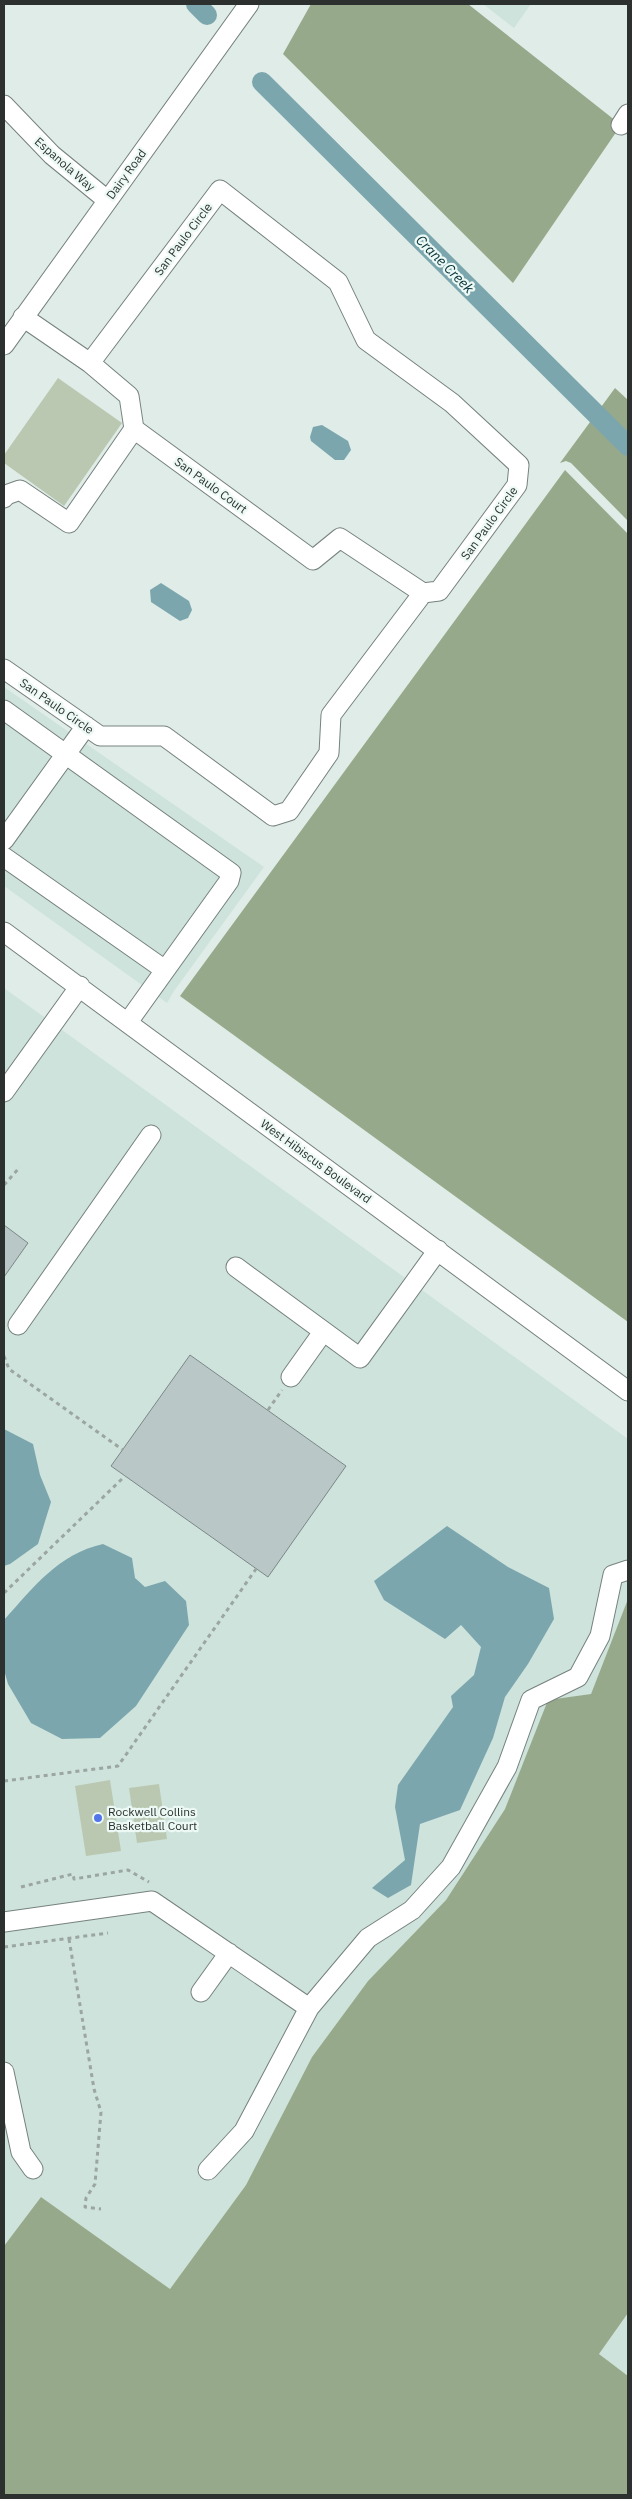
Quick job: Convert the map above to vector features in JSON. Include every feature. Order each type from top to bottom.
[{"type":"street","name":"Dairy Road","points":[[4,345],[249,4]]},
{"type":"street","name":"Espanola Way","points":[[4,106],[52,155],[107,200]]},
{"type":"street","name":"San Paulo Circle","points":[[4,669],[100,736],[164,736],[273,816],[289,811],[330,753],[331,715],[423,594],[439,591],[517,484],[519,465],[452,403],[366,340],[338,282],[220,190],[90,363]]},
{"type":"street","points":[[4,498],[6,495],[20,490],[69,523],[134,429],[129,396],[90,363],[23,317]]},
{"type":"street","name":"San Paulo Court","points":[[134,429],[313,560],[340,538],[423,594]]},
{"type":"street","points":[[4,710],[231,873],[230,881],[128,1022]]},
{"type":"street","points":[[4,840],[86,726]]},
{"type":"street","points":[[4,856],[165,970]]},
{"type":"street","name":"West Hibiscus Boulevard","points":[[4,932],[80,986],[628,1391]]},
{"type":"street","points":[[4,1092],[80,986]]},
{"type":"street","points":[[18,1324],[151,1135]]},
{"type":"street","points":[[236,1267],[360,1358],[438,1250]]},
{"type":"street","points":[[291,1377],[323,1332]]},
{"type":"street","points":[[208,2170],[244,2131],[309,2008],[368,1938],[412,1910],[451,1867],[507,1768],[531,1700],[578,1677],[600,1636],[613,1575],[628,1570]]},
{"type":"street","points":[[4,1922],[152,1901],[309,2008]]},
{"type":"street","points":[[201,1992],[229,1953]]},
{"type":"street","points":[[4,2072],[20,2152],[33,2169]]},
{"type":"path","points":[[4,1185],[20,1167]]},
{"type":"path","points":[[4,1356],[8,1369],[123,1450]]},
{"type":"path","points":[[268,1410],[291,1377]]},
{"type":"path","points":[[4,1593],[125,1476]]},
{"type":"path","points":[[4,1781],[118,1766],[256,1569]]},
{"type":"path","points":[[21,1887],[73,1874],[74,1879],[128,1870],[152,1884]]},
{"type":"path","points":[[4,1947],[108,1933]]},
{"type":"path","points":[[69,1939],[89,2062],[101,2112],[95,2184],[86,2198],[84,2207],[101,2209]]},
{"type":"shaded area","points":[[483,4],[531,4],[514,28]]},
{"type":"shaded area","points":[[58,378],[122,423],[64,506],[4,463],[4,455]]},
{"type":"shaded area","points":[[4,687],[264,867],[167,1003],[4,886]]},
{"type":"shaded area","points":[[4,988],[628,1439],[628,1599],[591,1694],[548,1701],[505,1809],[446,1900],[368,1981],[312,2057],[246,2185],[170,2289],[41,2197],[4,2246]]},
{"type":"shaded area","name":"Rockwell Collins Basketball Court","points":[[110,1780],[121,1851],[86,1856],[75,1786]]},
{"type":"shaded area","points":[[159,1784],[167,1839],[137,1843],[129,1788]]},
{"type":"shaded area","points":[[628,2313],[628,2376],[599,2354]]},
{"type":"green space","points":[[311,4],[468,4],[621,125],[513,283],[283,54]]},
{"type":"green space","points":[[615,388],[628,400],[628,521],[571,463],[566,461],[560,463]]},
{"type":"green space","points":[[565,470],[628,534],[628,1322],[180,996]]},
{"type":"green space","points":[[628,1599],[628,2313],[599,2354],[628,2376],[628,2495],[4,2495],[4,2246],[41,2197],[170,2289],[246,2185],[312,2057],[368,1981],[446,1900],[505,1809],[548,1700],[591,1694]]},
{"type":"water","points":[[322,425],[348,441],[351,450],[344,460],[335,460],[311,441],[310,437],[313,427]]},
{"type":"water","points":[[161,583],[189,601],[192,610],[188,618],[180,621],[151,602],[150,590]]},
{"type":"water","points":[[4,1429],[33,1444],[40,1475],[51,1502],[38,1544],[10,1564],[4,1566]]},
{"type":"water","points":[[447,1526],[508,1567],[549,1588],[554,1619],[528,1664],[505,1697],[493,1738],[460,1810],[420,1824],[411,1885],[388,1898],[372,1888],[405,1860],[395,1807],[398,1785],[453,1707],[451,1696],[474,1675],[481,1647],[461,1625],[445,1639],[384,1600],[374,1581]]},
{"type":"water","points":[[103,1544],[132,1558],[135,1578],[145,1587],[165,1581],[186,1601],[189,1625],[136,1706],[100,1738],[62,1739],[31,1723],[8,1684],[4,1670],[4,1620],[48,1573],[73,1555]]},
{"type":"building","points":[[4,1225],[28,1243],[4,1277]]},
{"type":"building","points":[[190,1355],[346,1466],[268,1577],[111,1466]]},
{"type":"waterway","name":"Crane Creek","points":[[196,4],[207,15]]},
{"type":"waterway","name":"Crane Creek","points":[[262,82],[628,446]]},
{"type":"place","name":"Rockwell Collins Basketball Court","points":[[98,1818]]}]
